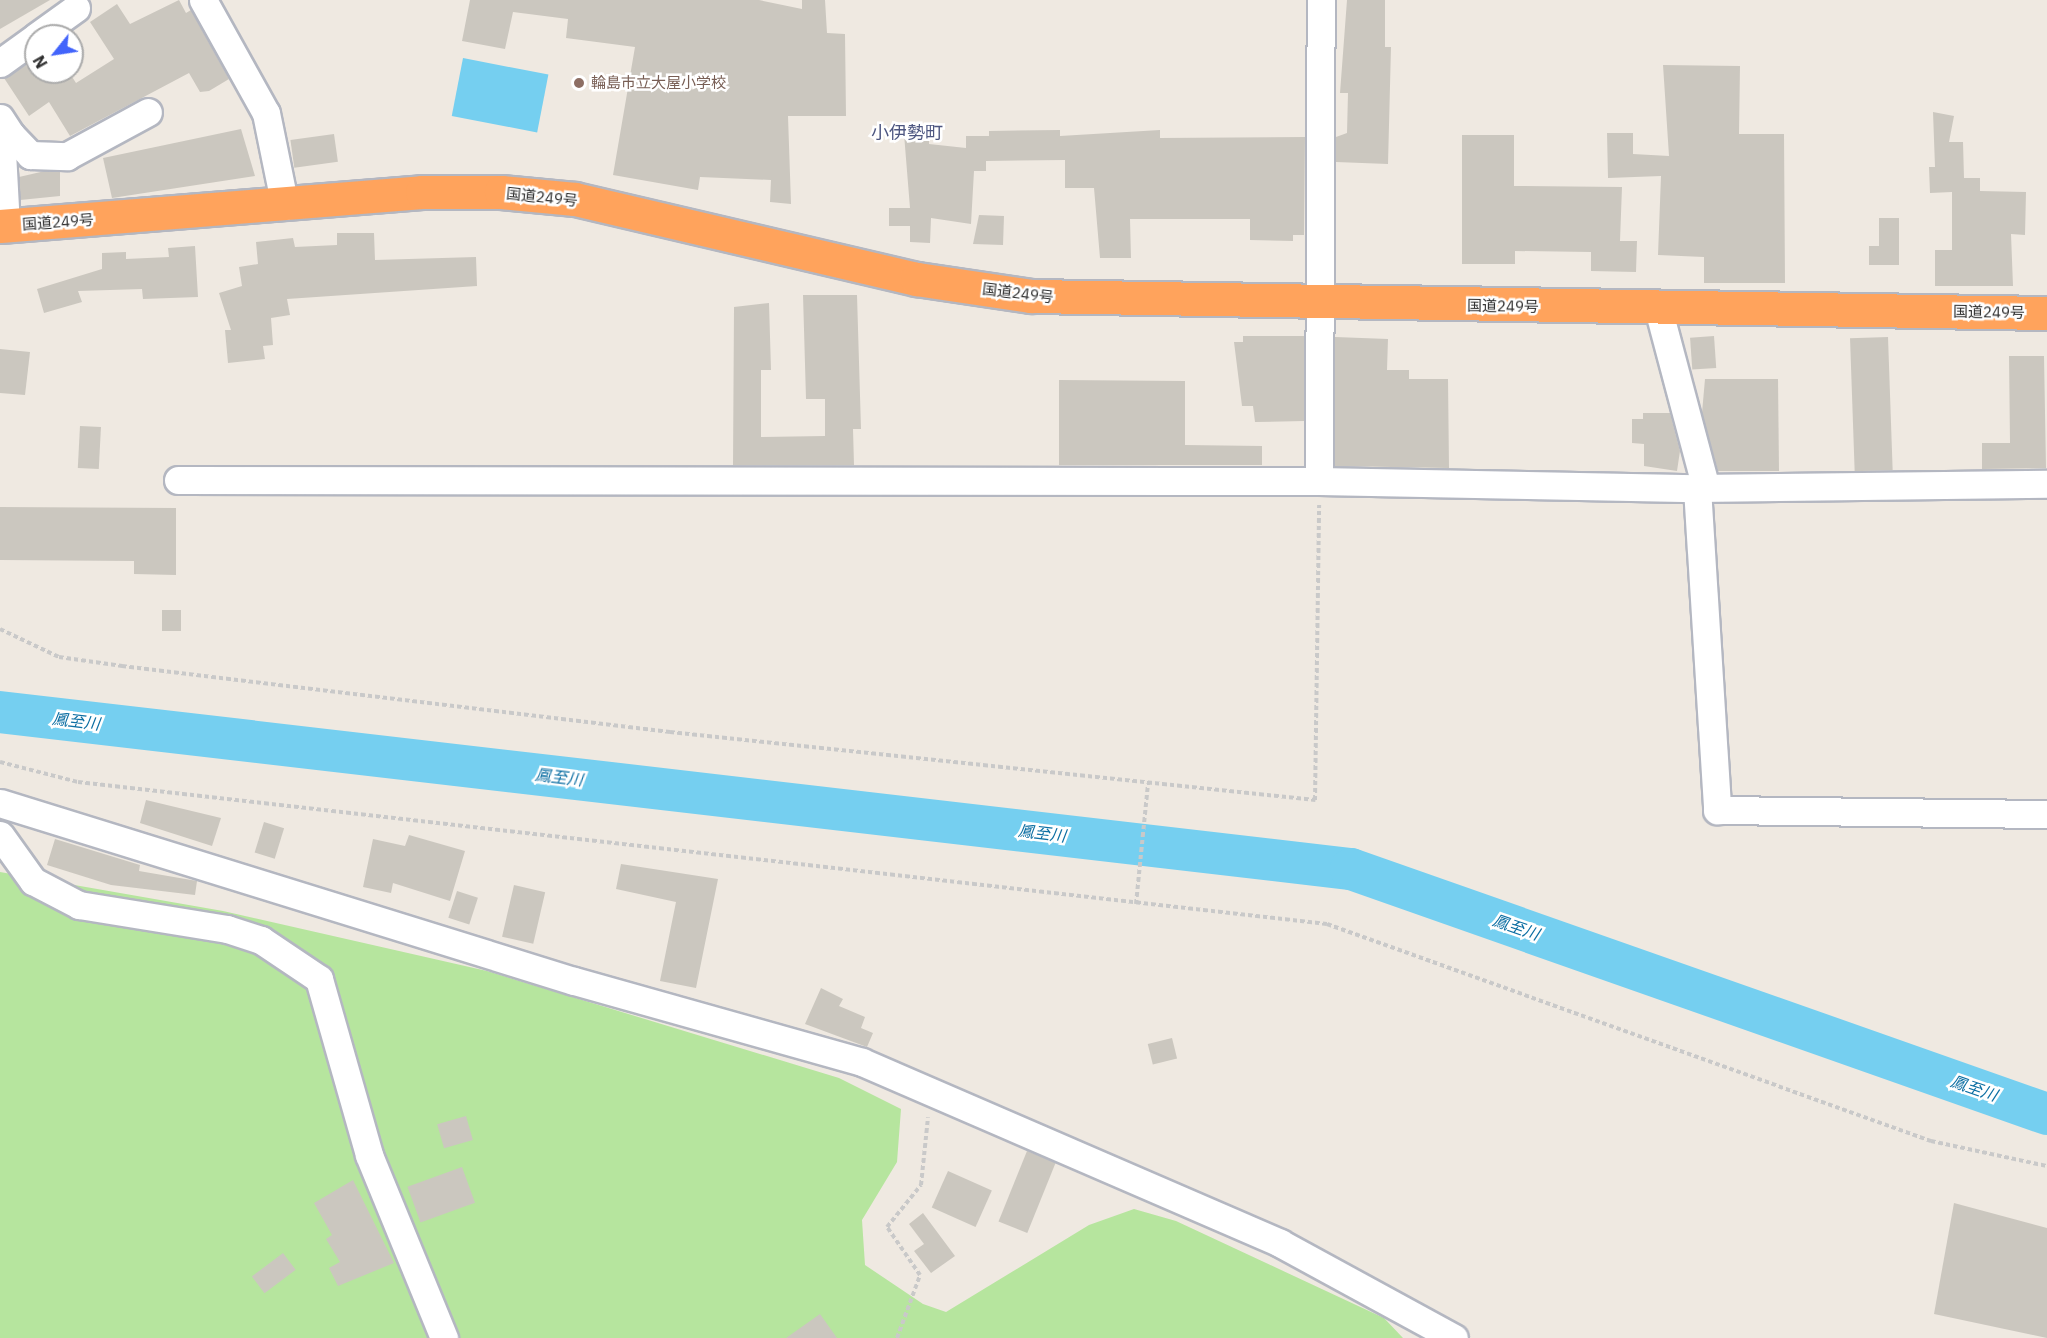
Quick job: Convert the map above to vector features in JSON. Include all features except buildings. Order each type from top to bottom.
[{"type":"highway","name":"国道249号","points":[[3,226],[285,206],[422,192],[561,197],[917,279],[1031,296],[1319,304],[2047,313]]},
{"type":"street","points":[[203,0],[266,113],[285,206]]},
{"type":"street","points":[[1319,481],[1321,0]]},
{"type":"street","points":[[54,24],[76,8]]},
{"type":"street","points":[[0,63],[24,45]]},
{"type":"street","points":[[5,127],[30,155],[67,156],[148,112]]},
{"type":"street","points":[[3,226],[2,152],[5,127]]},
{"type":"street","points":[[1659,308],[1702,488],[1717,810],[2047,814]]},
{"type":"street","points":[[178,480],[1319,481],[1702,488],[2047,484]]},
{"type":"street","points":[[0,803],[574,981],[862,1062],[930,1090],[981,1117],[1280,1243],[1454,1338]]},
{"type":"street","points":[[0,835],[33,881],[79,905],[227,929],[261,939],[319,979],[369,1155],[444,1338]]},
{"type":"path","points":[[0,628],[59,657],[122,666],[1148,785],[1315,800],[1319,481]]},
{"type":"path","points":[[0,762],[78,782],[1327,924],[1931,1141],[2047,1166]]},
{"type":"path","points":[[1136,904],[1148,785]]},
{"type":"path","points":[[897,1338],[920,1275],[887,1227],[921,1185],[930,1090]]},
{"type":"green space","points":[[0,872],[223,911],[487,971],[839,1078],[901,1109],[897,1162],[862,1220],[865,1265],[923,1304],[946,1312],[1089,1225],[1134,1209],[1176,1221],[1384,1318],[1403,1338],[0,1338]]},
{"type":"water","points":[[463,58],[548,75],[537,133],[452,116]]},
{"type":"waterway","name":"鳳至川","points":[[0,712],[1351,869],[2047,1114]]},
{"type":"place","name":"輪島市立大屋小学校","points":[[579,83]]},
{"type":"district","name":"小伊勢町","points":[[907,133]]}]
